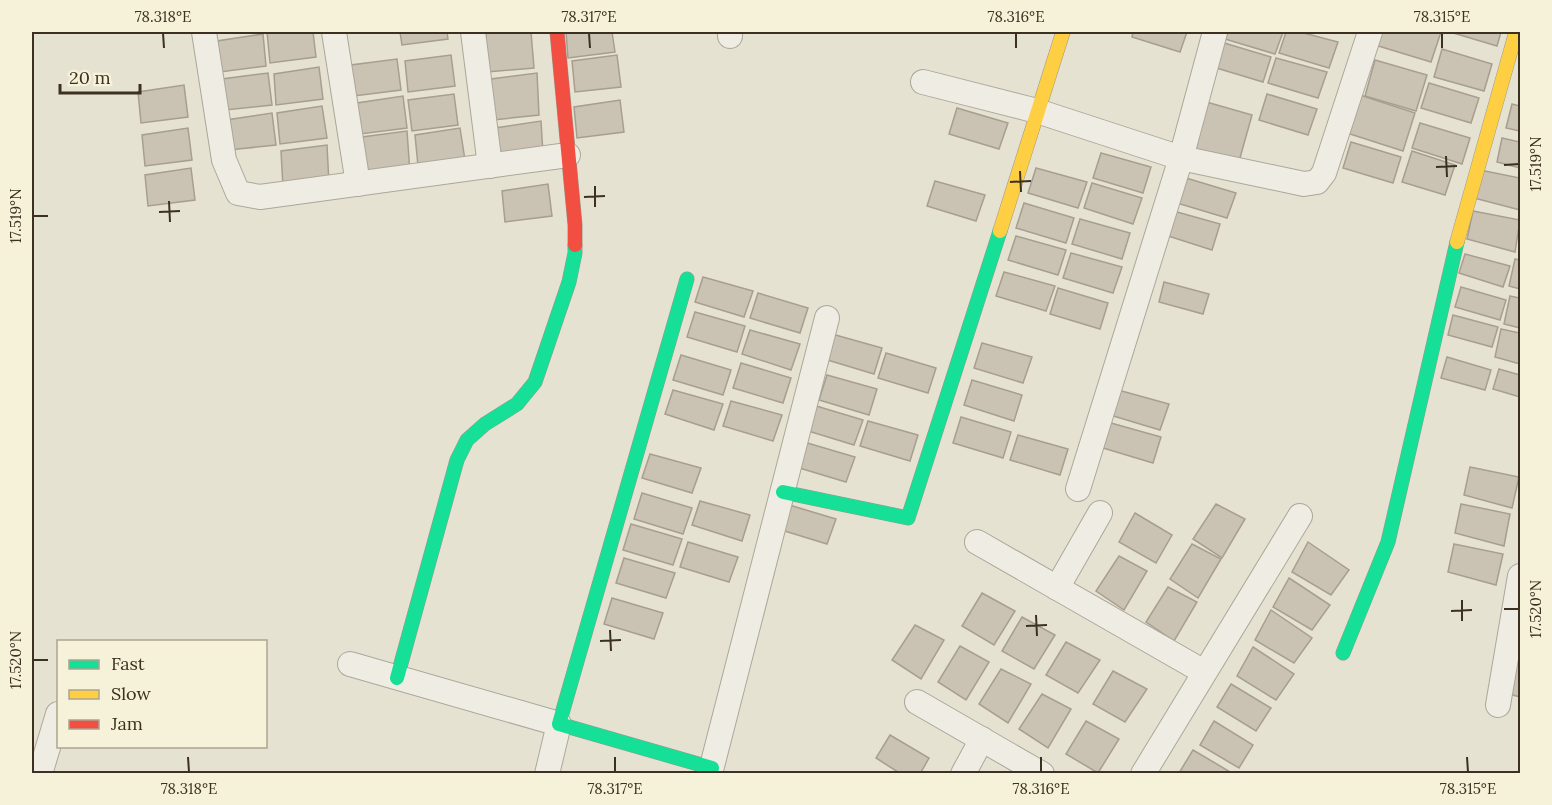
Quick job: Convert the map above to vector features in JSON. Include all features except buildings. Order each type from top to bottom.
[{"type":"street","points":[[204,32],[224,160],[238,193],[260,197],[567,155]]},
{"type":"street","points":[[334,32],[358,183]]},
{"type":"street","points":[[473,32],[490,166]]},
{"type":"street","points":[[397,678],[457,460],[467,440],[485,424],[517,404],[535,382],[569,282],[575,253],[575,225],[557,32]]},
{"type":"street","points":[[783,492],[908,518],[1063,32]]},
{"type":"street","points":[[1078,489],[1181,158],[1215,32]]},
{"type":"street","points":[[923,82],[1037,111],[1181,158],[1304,184],[1317,182],[1324,173],[1371,32]]},
{"type":"street","points":[[1343,653],[1388,542],[1456,244],[1516,32]]},
{"type":"street","points":[[547,774],[559,724],[687,279]]},
{"type":"street","points":[[350,664],[559,724],[711,771],[827,318]]},
{"type":"street","points":[[1057,588],[1100,513]]},
{"type":"street","points":[[1143,774],[1300,516]]},
{"type":"street","points":[[977,542],[1204,672]]},
{"type":"street","points":[[1498,705],[1521,576]]},
{"type":"street","points":[[917,702],[1042,774]]},
{"type":"street","points":[[40,774],[57,717]]},
{"type":"street","points":[[963,774],[982,739]]},
{"type":"traffic: fast","points":[[783,492],[908,518],[1000,231]]},
{"type":"traffic: fast","points":[[1343,653],[1388,542],[1457,242]]},
{"type":"traffic: fast","points":[[397,678],[457,460],[467,440],[485,424],[517,404],[535,382],[569,282],[575,245]]},
{"type":"traffic: fast","points":[[687,279],[559,724],[712,768]]},
{"type":"traffic: slow","points":[[1000,231],[1063,32]]},
{"type":"traffic: slow","points":[[1457,242],[1516,32]]},
{"type":"traffic: jam","points":[[557,32],[575,245]]}]
